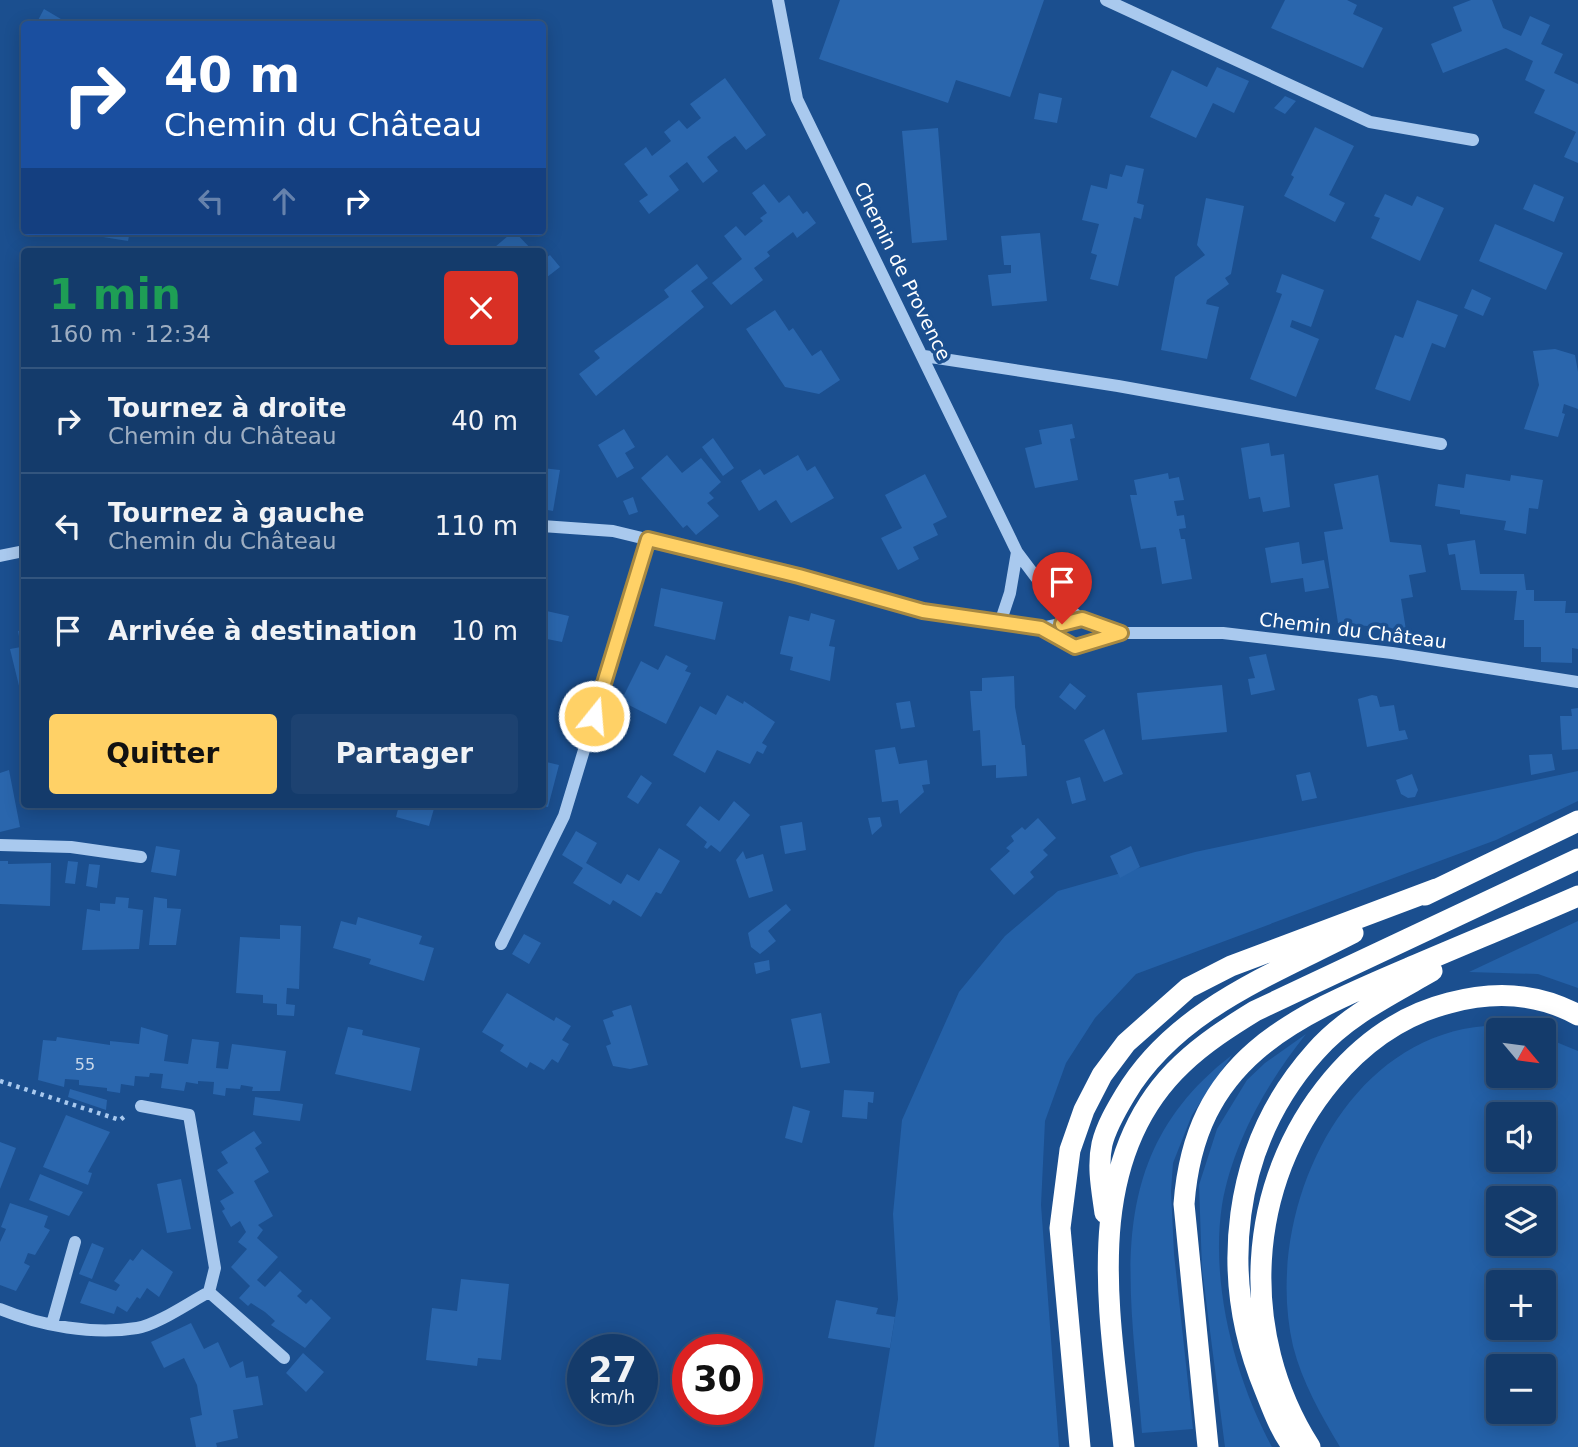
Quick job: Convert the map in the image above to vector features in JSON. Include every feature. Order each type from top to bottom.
[{"type":"highway","points":[[1109,1233],[1100,1180],[1102,1144],[1112,1116],[1137,1074],[1167,1039],[1200,1014],[1227,999],[1436,889],[1578,821]]},
{"type":"highway","points":[[1124,1447],[1110,1311],[1109,1233],[1116,1179],[1132,1135],[1154,1096],[1181,1065],[1217,1035],[1255,1011],[1578,859]]},
{"type":"highway","points":[[1080,1447],[1060,1228],[1070,1150],[1084,1110],[1102,1075],[1126,1043],[1188,988],[1231,966],[1436,889]]},
{"type":"highway","points":[[1208,1447],[1184,1204],[1187,1165],[1199,1126],[1215,1096],[1241,1065],[1286,1027],[1348,994],[1578,896]]},
{"type":"highway","points":[[1293,1447],[1285,1436],[1257,1372],[1240,1314],[1237,1285],[1242,1199],[1261,1139],[1284,1096],[1314,1052],[1349,1021],[1536,914]]},
{"type":"highway","points":[[1310,1447],[1283,1398],[1272,1368],[1263,1324],[1259,1272],[1272,1188],[1289,1143],[1318,1096],[1360,1050],[1391,1027],[1433,1007],[1477,996],[1521,996],[1561,1006],[1578,1015]]},
{"type":"street","name":"Chemin de Provence","points":[[778,0],[797,99],[1017,552],[1050,596],[1082,619]]},
{"type":"street","points":[[1106,0],[1370,122],[1474,140]]},
{"type":"street","points":[[923,356],[1118,386],[1441,444]]},
{"type":"street","name":"Chemin du Château","points":[[546,526],[613,531],[799,576],[923,611],[1041,628],[1082,619],[1121,633]]},
{"type":"street","points":[[501,944],[564,816],[648,539]]},
{"type":"street","points":[[0,556],[21,552]]},
{"type":"street","points":[[1000,623],[1010,593],[1017,552]]},
{"type":"street","name":"Chemin du Château","points":[[1041,628],[1075,647],[1121,633],[1223,633],[1367,649],[1578,682]]},
{"type":"street","points":[[0,845],[71,847],[141,857]]},
{"type":"street","points":[[0,1309],[24,1319],[86,1329],[139,1328],[209,1292],[215,1268],[189,1115],[141,1105]]},
{"type":"street","points":[[52,1324],[75,1242]]},
{"type":"street","points":[[209,1292],[284,1358]]},
{"type":"path","points":[[0,1081],[120,1120],[141,1105]]},
{"type":"shaded area","points":[[1578,771],[1578,801],[1496,840],[1136,974],[1095,1018],[1066,1063],[1045,1121],[1041,1205],[1059,1447],[874,1447],[898,1299],[893,1214],[902,1120],[959,992],[1005,936],[1058,891],[1195,852]]},
{"type":"shaded area","points":[[1578,921],[1578,988],[1538,974],[1469,972]]},
{"type":"shaded area","points":[[1485,1026],[1486,1088],[1556,1088],[1556,1042],[1578,1051],[1578,1447],[1340,1447],[1313,1398],[1293,1346],[1287,1296],[1290,1243],[1302,1191],[1323,1142],[1353,1099],[1390,1063],[1434,1038]]},
{"type":"shaded area","points":[[1306,1034],[1265,1093],[1243,1136],[1222,1205],[1220,1266],[1229,1330],[1247,1391],[1272,1447],[1225,1447],[1202,1269],[1199,1185],[1217,1129],[1247,1080],[1265,1063]]},
{"type":"shaded area","points":[[1232,1055],[1192,1115],[1173,1163],[1171,1191],[1174,1254],[1193,1429],[1142,1433],[1131,1277],[1133,1228],[1142,1181],[1160,1137],[1189,1095]]},
{"type":"building","points":[[840,0],[1044,0],[1010,97],[956,80],[948,103],[819,59]]},
{"type":"building","points":[[1285,0],[1347,0],[1357,5],[1353,14],[1383,28],[1363,68],[1271,28]]},
{"type":"building","points":[[1471,0],[1492,0],[1503,28],[1521,36],[1530,16],[1550,25],[1541,44],[1563,54],[1554,73],[1578,84],[1578,163],[1564,157],[1576,132],[1534,113],[1545,90],[1525,80],[1533,61],[1506,48],[1443,73],[1431,44],[1462,31],[1453,7]]},
{"type":"building","points":[[44,9],[64,21],[38,21]]},
{"type":"building","points":[[1217,67],[1249,81],[1234,113],[1213,103],[1196,138],[1150,117],[1172,70],[1207,87]]},
{"type":"building","points":[[725,78],[766,135],[746,150],[735,136],[722,145],[707,157],[718,171],[703,183],[687,162],[669,176],[679,190],[649,214],[639,201],[648,195],[624,164],[646,147],[652,156],[671,141],[664,132],[679,120],[687,129],[701,118],[690,104]]},
{"type":"building","points":[[1039,93],[1062,98],[1057,123],[1034,119]]},
{"type":"building","points":[[1285,96],[1296,101],[1285,114],[1274,108]]},
{"type":"building","points":[[1315,127],[1354,146],[1329,195],[1345,203],[1335,222],[1284,196],[1294,177],[1291,175]]},
{"type":"building","points":[[938,128],[947,240],[912,243],[902,131]]},
{"type":"building","points":[[1126,165],[1144,169],[1137,203],[1144,205],[1141,219],[1134,217],[1118,286],[1090,279],[1097,255],[1091,253],[1099,224],[1082,220],[1091,185],[1107,189],[1110,174],[1122,177]]},
{"type":"building","points":[[764,184],[779,203],[789,195],[803,214],[807,211],[816,223],[797,238],[793,232],[767,252],[770,256],[754,268],[763,280],[731,305],[712,283],[742,259],[724,236],[736,226],[745,236],[763,221],[760,218],[767,213],[752,193]]},
{"type":"building","points":[[1534,184],[1564,197],[1554,222],[1523,209]]},
{"type":"building","points":[[1385,194],[1412,206],[1417,196],[1444,208],[1420,261],[1371,238],[1380,218],[1374,216]]},
{"type":"building","points":[[1206,198],[1244,206],[1231,274],[1225,278],[1229,284],[1207,300],[1206,304],[1219,307],[1207,359],[1161,350],[1175,277],[1205,255],[1197,245]]},
{"type":"building","points":[[1495,224],[1563,253],[1546,290],[1479,261]]},
{"type":"building","points":[[1040,233],[1047,301],[992,306],[988,275],[1011,273],[1011,265],[1004,265],[1001,236]]},
{"type":"building","points":[[103,235],[129,235],[128,241]]},
{"type":"building","points":[[509,235],[518,235],[530,248],[494,248]]},
{"type":"building","points":[[550,255],[560,267],[546,278],[546,258]]},
{"type":"building","points":[[697,264],[708,278],[691,291],[704,307],[596,396],[579,374],[600,358],[594,351],[669,297],[664,290]]},
{"type":"building","points":[[1282,274],[1324,290],[1311,327],[1292,320],[1290,327],[1319,339],[1296,397],[1250,379],[1282,294],[1276,292]]},
{"type":"building","points":[[1472,289],[1491,298],[1483,316],[1464,308]]},
{"type":"building","points":[[1417,300],[1458,315],[1445,348],[1432,343],[1410,401],[1375,389],[1395,335],[1403,338]]},
{"type":"building","points":[[775,310],[789,331],[793,328],[812,356],[821,350],[840,380],[819,394],[785,387],[746,329]]},
{"type":"building","points":[[1555,349],[1575,355],[1578,372],[1578,409],[1564,404],[1562,413],[1565,414],[1558,437],[1524,429],[1539,385],[1533,351]]},
{"type":"building","points":[[1072,424],[1075,438],[1070,439],[1078,480],[1035,488],[1025,448],[1042,444],[1039,430]]},
{"type":"building","points":[[624,429],[635,447],[625,453],[634,468],[617,478],[598,445]]},
{"type":"building","points":[[713,438],[734,468],[723,476],[702,447]]},
{"type":"building","points":[[1269,443],[1271,456],[1284,454],[1290,507],[1263,512],[1260,497],[1249,499],[1241,448]]},
{"type":"building","points":[[667,455],[682,473],[701,458],[721,482],[709,493],[714,498],[707,503],[719,516],[696,535],[687,525],[683,528],[641,478]]},
{"type":"building","points":[[798,455],[807,471],[815,466],[834,498],[791,523],[776,500],[759,511],[741,481],[760,469],[764,475]]},
{"type":"building","points":[[546,468],[560,470],[553,511],[546,510]]},
{"type":"building","points":[[1168,473],[1169,479],[1179,477],[1184,500],[1174,501],[1177,516],[1184,515],[1186,528],[1179,529],[1181,539],[1185,539],[1192,579],[1162,584],[1156,547],[1141,549],[1130,495],[1137,495],[1134,480]]},
{"type":"building","points":[[925,474],[947,517],[933,524],[938,535],[913,547],[919,559],[898,570],[881,538],[902,528],[885,495]]},
{"type":"building","points":[[1466,474],[1510,481],[1511,475],[1543,480],[1538,509],[1529,508],[1526,534],[1504,530],[1506,521],[1460,514],[1460,510],[1435,506],[1438,484],[1464,488]]},
{"type":"building","points":[[1378,475],[1390,542],[1421,545],[1426,572],[1409,575],[1413,597],[1401,599],[1406,630],[1338,623],[1324,532],[1343,529],[1334,484]]},
{"type":"building","points":[[633,497],[638,512],[629,515],[623,501]]},
{"type":"building","points":[[1475,540],[1480,574],[1524,574],[1526,590],[1534,590],[1534,601],[1566,601],[1565,613],[1578,613],[1578,649],[1572,648],[1572,663],[1541,662],[1541,647],[1524,647],[1524,620],[1514,620],[1517,591],[1461,590],[1455,554],[1449,555],[1447,544]]},
{"type":"building","points":[[1299,542],[1302,564],[1324,560],[1329,588],[1305,592],[1303,578],[1271,583],[1265,548]]},
{"type":"building","points":[[661,588],[723,602],[715,640],[654,626]]},
{"type":"building","points":[[546,611],[569,616],[562,642],[546,639]]},
{"type":"building","points":[[811,613],[835,620],[829,646],[835,647],[830,681],[790,670],[793,657],[780,654],[789,616],[809,621]]},
{"type":"building","points":[[21,647],[21,694],[10,649]]},
{"type":"building","points":[[1266,654],[1275,690],[1251,695],[1248,679],[1255,678],[1249,657]]},
{"type":"building","points":[[666,655],[688,666],[685,671],[691,673],[666,724],[621,701],[641,661],[658,670]]},
{"type":"building","points":[[1014,676],[1015,707],[1022,745],[1025,745],[1027,776],[996,778],[996,765],[982,766],[980,730],[973,731],[970,691],[982,691],[982,678]]},
{"type":"building","points":[[1070,683],[1086,696],[1075,710],[1059,697]]},
{"type":"building","points":[[1222,685],[1227,732],[1142,740],[1137,693]]},
{"type":"building","points":[[727,695],[743,704],[744,701],[775,722],[762,743],[767,746],[763,754],[757,751],[750,764],[717,750],[705,773],[673,755],[700,706],[716,715]]},
{"type":"building","points":[[1377,696],[1380,707],[1394,705],[1399,731],[1405,730],[1408,739],[1367,747],[1358,699]]},
{"type":"building","points":[[910,701],[915,727],[901,729],[896,703]]},
{"type":"building","points":[[1578,708],[1578,749],[1562,750],[1560,716],[1572,716],[1571,709]]},
{"type":"building","points":[[1104,729],[1123,774],[1104,782],[1084,740]]},
{"type":"building","points":[[895,747],[899,764],[927,760],[930,784],[922,785],[924,792],[900,814],[898,800],[882,802],[875,750]]},
{"type":"building","points":[[1552,754],[1555,770],[1531,775],[1529,755]]},
{"type":"building","points":[[546,762],[559,765],[546,807]]},
{"type":"building","points":[[9,770],[20,827],[0,832],[0,773]]},
{"type":"building","points":[[1310,772],[1317,798],[1302,801],[1296,775]]},
{"type":"building","points":[[1412,774],[1418,790],[1415,797],[1408,798],[1401,794],[1396,780]]},
{"type":"building","points":[[641,775],[652,783],[638,804],[627,797]]},
{"type":"building","points":[[1080,777],[1086,800],[1072,804],[1066,781]]},
{"type":"building","points":[[734,801],[750,815],[720,852],[711,845],[707,849],[704,847],[707,842],[686,825],[700,806],[719,821]]},
{"type":"building","points":[[398,808],[434,808],[429,826],[396,817]]},
{"type":"building","points":[[880,817],[882,826],[872,835],[868,818]]},
{"type":"building","points":[[1038,818],[1056,838],[1043,850],[1048,855],[1030,872],[1034,877],[1014,895],[990,869],[1010,851],[1006,848],[1014,841],[1011,836],[1022,827],[1025,830]]},
{"type":"building","points":[[802,822],[806,850],[785,854],[780,826]]},
{"type":"building","points":[[576,831],[597,843],[586,863],[621,884],[627,874],[639,881],[659,848],[680,861],[661,894],[656,892],[641,917],[613,900],[610,905],[573,883],[583,868],[562,855]]},
{"type":"building","points":[[156,846],[180,850],[176,876],[151,872]]},
{"type":"building","points":[[1131,846],[1140,867],[1120,878],[1110,856]]},
{"type":"building","points":[[743,851],[746,859],[763,854],[773,891],[749,898],[736,860]]},
{"type":"building","points":[[0,861],[8,861],[8,864],[51,863],[50,906],[0,904]]},
{"type":"building","points":[[68,861],[78,862],[75,884],[65,883]]},
{"type":"building","points":[[89,864],[100,865],[97,888],[86,886]]},
{"type":"building","points":[[116,897],[129,898],[128,908],[143,910],[139,949],[82,950],[87,909],[100,911],[100,903],[115,904]]},
{"type":"building","points":[[154,897],[167,899],[167,908],[181,909],[176,945],[149,945]]},
{"type":"building","points":[[786,904],[791,910],[768,931],[776,941],[760,954],[751,947],[748,933]]},
{"type":"building","points":[[358,917],[422,936],[419,944],[434,948],[424,981],[369,964],[371,959],[333,948],[341,921],[356,925]]},
{"type":"building","points":[[280,925],[301,926],[299,989],[287,988],[286,1004],[295,1005],[294,1016],[277,1015],[277,1004],[263,1003],[263,995],[236,993],[240,937],[280,939]]},
{"type":"building","points":[[524,934],[541,943],[529,964],[512,954]]},
{"type":"building","points":[[769,960],[770,970],[756,974],[754,963]]},
{"type":"building","points":[[507,993],[554,1021],[556,1017],[571,1026],[562,1040],[569,1044],[558,1063],[552,1059],[544,1070],[530,1062],[527,1068],[500,1051],[504,1045],[482,1032]]},
{"type":"building","points":[[631,1005],[648,1065],[630,1069],[613,1066],[606,1046],[611,1044],[603,1020],[614,1016],[612,1011]]},
{"type":"building","points":[[821,1013],[830,1063],[801,1068],[791,1019]]},
{"type":"building","points":[[141,1027],[168,1035],[164,1061],[188,1064],[192,1039],[219,1042],[216,1068],[228,1069],[232,1044],[286,1051],[280,1091],[252,1091],[253,1087],[241,1085],[240,1089],[226,1088],[225,1096],[213,1094],[214,1082],[198,1081],[198,1084],[186,1082],[184,1091],[161,1088],[163,1074],[150,1073],[149,1077],[135,1076],[134,1086],[121,1084],[120,1093],[107,1091],[107,1088],[79,1085],[79,1080],[65,1079],[64,1087],[38,1080],[43,1040],[56,1041],[57,1037],[110,1045],[110,1041],[139,1044]]},
{"type":"building","points":[[348,1027],[363,1030],[362,1035],[420,1048],[411,1091],[335,1074]]},
{"type":"building","points":[[70,1089],[107,1100],[106,1110],[68,1097]]},
{"type":"building","points":[[844,1090],[874,1092],[873,1103],[868,1102],[867,1119],[842,1117]]},
{"type":"building","points":[[255,1097],[303,1104],[300,1121],[253,1115]]},
{"type":"building","points":[[793,1106],[810,1111],[802,1143],[785,1138]]},
{"type":"building","points":[[66,1115],[110,1132],[88,1172],[92,1173],[88,1185],[43,1167]]},
{"type":"building","points":[[254,1131],[262,1143],[255,1148],[269,1172],[254,1181],[273,1216],[258,1225],[263,1230],[257,1238],[278,1257],[257,1280],[265,1287],[280,1271],[302,1291],[297,1296],[306,1304],[311,1299],[331,1318],[305,1348],[271,1325],[275,1321],[265,1312],[251,1303],[248,1306],[239,1298],[250,1286],[231,1267],[247,1249],[238,1242],[246,1232],[240,1221],[231,1227],[222,1211],[225,1209],[220,1201],[234,1193],[217,1170],[228,1163],[221,1152]]},
{"type":"building","points":[[0,1142],[16,1148],[0,1189]]},
{"type":"building","points":[[40,1174],[83,1192],[69,1216],[29,1200]]},
{"type":"building","points":[[181,1179],[191,1229],[167,1233],[157,1184]]},
{"type":"building","points":[[10,1203],[48,1216],[44,1227],[50,1230],[35,1255],[28,1253],[24,1263],[30,1266],[16,1291],[0,1285],[0,1242],[6,1229],[1,1227]]},
{"type":"building","points":[[92,1243],[104,1248],[92,1279],[79,1274]]},
{"type":"building","points":[[142,1249],[173,1272],[159,1297],[147,1288],[127,1312],[117,1306],[114,1314],[80,1303],[89,1281],[116,1291],[120,1285],[114,1281],[130,1259],[133,1261]]},
{"type":"building","points":[[461,1279],[509,1284],[501,1360],[478,1358],[477,1366],[426,1360],[432,1308],[457,1311]]},
{"type":"building","points":[[836,1300],[878,1308],[876,1314],[895,1317],[890,1348],[828,1338]]},
{"type":"building","points":[[191,1323],[204,1349],[218,1342],[230,1368],[243,1361],[246,1378],[258,1376],[263,1405],[233,1410],[238,1438],[216,1443],[217,1447],[196,1447],[190,1418],[202,1415],[197,1385],[184,1358],[164,1368],[151,1342]]},
{"type":"building","points":[[303,1353],[324,1372],[306,1392],[286,1373]]},
{"type":"route","points":[[594,716],[648,539],[799,576],[923,611],[1041,628],[1075,647],[1121,633],[1082,619],[1062,624]]}]
